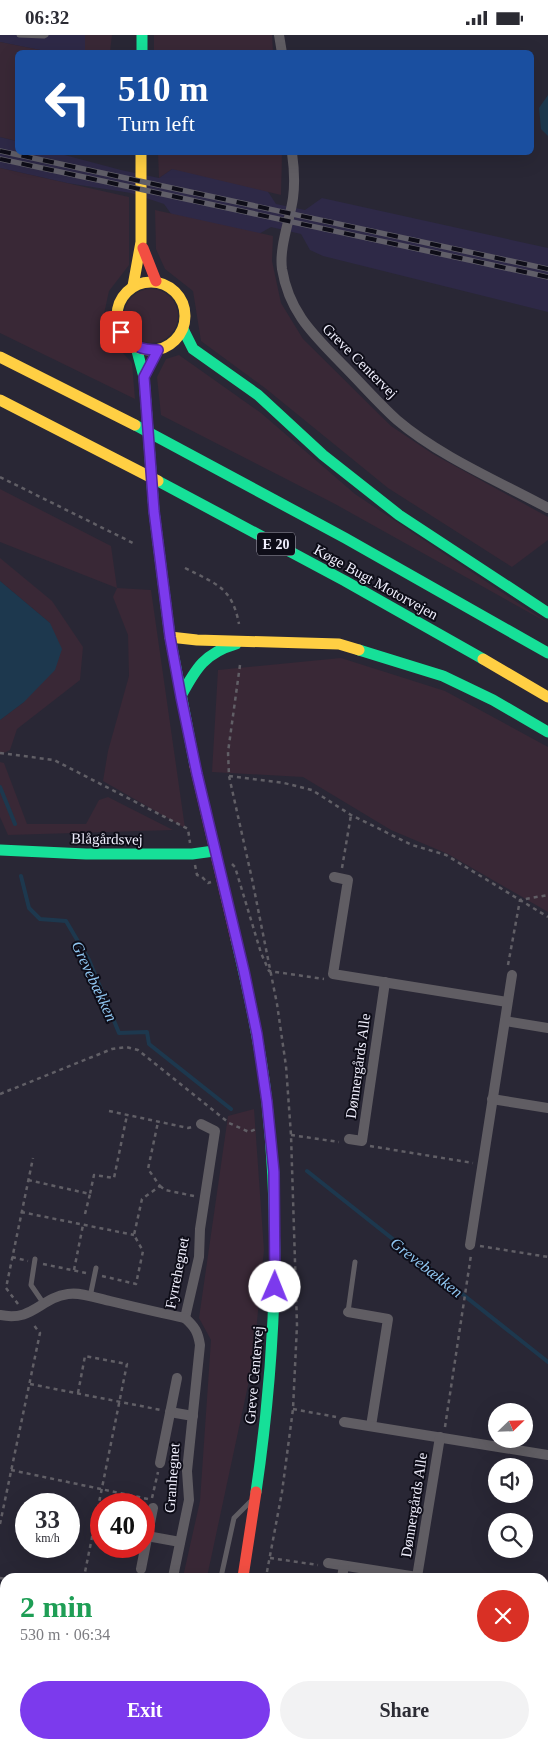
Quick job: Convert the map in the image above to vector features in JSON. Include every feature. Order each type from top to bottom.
[{"type":"main road","points":[[142,35],[142,50]]},
{"type":"main road","points":[[133,286],[141,242],[142,155]]},
{"type":"main road","points":[[141,242],[156,281]]},
{"type":"main road","points":[[156,281],[170,287],[181,299],[186,319],[183,329],[173,343],[158,350],[146,350],[136,347],[127,341],[117,322],[117,312],[125,293],[133,286],[144,282],[156,281]]},
{"type":"main road","points":[[183,329],[193,349],[258,395],[323,455],[399,515],[548,613]]},
{"type":"main road","name":"Greve Centervej","points":[[136,347],[144,377],[154,511],[170,637],[214,851],[244,971],[257,1034],[267,1102],[274,1172],[275,1269],[273,1343],[265,1431],[244,1573]]},
{"type":"main road","points":[[144,377],[158,350]]},
{"type":"main road","name":"Køge Bugt Motorvejen","points":[[0,357],[126,419],[427,583],[548,653]]},
{"type":"main road","name":"Køge Bugt Motorvejen","points":[[0,400],[105,452],[414,619],[548,697]]},
{"type":"main road","points":[[170,637],[197,640],[339,644],[443,676],[493,700],[548,732]]},
{"type":"main road","points":[[181,697],[197,667],[207,656],[223,647],[247,641]]},
{"type":"main road","name":"Blågårdsvej","points":[[0,850],[86,854],[192,854],[214,851]]},
{"type":"main road","name":"Greve Centervej","points":[[237,1573],[248,1545]]},
{"type":"street","points":[[279,35],[282,50]]},
{"type":"street","name":"Greve Centervej","points":[[292,155],[293,198],[284,239],[282,266],[285,285],[294,309],[309,331],[397,420],[436,448],[548,508]]},
{"type":"street","points":[[337,878],[348,880],[333,974],[508,1002]]},
{"type":"street","points":[[470,1245],[512,975]]},
{"type":"street","name":"Dønnergårds Alle","points":[[350,1139],[362,1141],[385,982]]},
{"type":"street","points":[[504,1021],[548,1028]]},
{"type":"street","points":[[492,1099],[548,1108]]},
{"type":"street","name":"Fyrrehegnet","points":[[0,1315],[12,1318],[26,1315],[57,1296],[70,1294],[185,1318],[199,1257],[200,1229],[215,1131],[201,1124]]},
{"type":"street","points":[[348,1312],[388,1319],[371,1427]]},
{"type":"street","name":"Granhegnet","points":[[174,1573],[189,1500],[187,1471],[200,1345],[195,1327],[185,1318]]},
{"type":"street","name":"Granhegnet","points":[[160,1463],[176,1378]]},
{"type":"street","points":[[170,1412],[192,1416]]},
{"type":"street","name":"Dønnergårds Alle","points":[[344,1422],[548,1455]]},
{"type":"street","name":"Dønnergårds Alle","points":[[418,1573],[440,1437]]},
{"type":"street","points":[[155,1537],[180,1542]]},
{"type":"street","name":"Granhegnet","points":[[141,1569],[143,1558]]},
{"type":"street","name":"Dønnergårds Alle","points":[[328,1563],[390,1573]]},
{"type":"street","points":[[343,1573],[344,1566]]},
{"type":"lane","points":[[19,35],[44,37],[46,35]]},
{"type":"lane","points":[[35,1261],[30,1285],[44,1304]]},
{"type":"lane","points":[[348,1312],[355,1262]]},
{"type":"lane","points":[[90,1297],[96,1268]]},
{"type":"lane","points":[[222,1573],[234,1518],[256,1497]]},
{"type":"path","points":[[0,477],[136,544]]},
{"type":"path","points":[[185,568],[221,587],[230,597],[236,608],[238,624]]},
{"type":"path","points":[[0,753],[54,760],[188,829]]},
{"type":"path","points":[[229,776],[284,783],[312,790],[351,815],[412,845],[446,855],[548,917]]},
{"type":"path","points":[[337,878],[351,815]]},
{"type":"path","points":[[214,851],[235,867],[261,953],[269,971],[326,979],[333,974]]},
{"type":"path","points":[[520,900],[548,895]]},
{"type":"path","points":[[512,975],[507,973],[520,900]]},
{"type":"path","points":[[0,1094],[112,1049],[126,1047],[138,1050],[229,1123],[249,1132]]},
{"type":"path","points":[[109,1111],[188,1128],[201,1124]]},
{"type":"path","points":[[85,1214],[94,1175],[114,1178],[127,1115]]},
{"type":"path","points":[[158,1122],[148,1169],[165,1190],[205,1197]]},
{"type":"path","points":[[291,1135],[339,1142],[350,1139]]},
{"type":"path","points":[[362,1141],[361,1145],[482,1165]]},
{"type":"path","points":[[0,1524],[40,1333],[6,1288],[33,1158]]},
{"type":"path","points":[[28,1180],[90,1194]]},
{"type":"path","points":[[12,1257],[136,1284],[144,1251],[134,1235],[142,1199],[160,1186]]},
{"type":"path","points":[[21,1212],[134,1235]]},
{"type":"path","points":[[73,1270],[83,1225]]},
{"type":"path","points":[[440,1437],[444,1430],[467,1287],[471,1254],[470,1245],[548,1257]]},
{"type":"path","points":[[78,1393],[85,1356],[126,1364],[85,1573]]},
{"type":"path","points":[[30,1384],[170,1412]]},
{"type":"path","points":[[293,1409],[340,1417],[344,1422]]},
{"type":"path","points":[[11,1470],[151,1500],[160,1463]]},
{"type":"path","points":[[270,1558],[325,1565],[328,1563]]},
{"type":"shaded area","points":[[0,35],[85,35],[85,50],[40,50],[0,42]]},
{"type":"shaded area","points":[[85,35],[112,35],[110,50],[85,50]]},
{"type":"shaded area","points":[[154,35],[272,35],[273,50],[154,50]]},
{"type":"shaded area","points":[[0,42],[40,50],[15,50],[15,141],[0,137]]},
{"type":"shaded area","points":[[0,137],[15,141],[15,155],[65,155],[159,178],[172,169],[261,181],[276,204],[305,210],[322,198],[548,248],[548,312],[323,256],[310,250],[301,234],[271,227],[252,238],[177,222],[164,204],[131,193],[67,183],[0,168]]},
{"type":"shaded area","points":[[158,155],[282,155],[281,195],[172,169],[159,178]]},
{"type":"shaded area","points":[[0,168],[129,197],[129,265],[109,291],[104,314],[112,341],[132,363],[135,399],[0,333]]},
{"type":"shaded area","points":[[155,210],[273,236],[272,261],[281,303],[303,339],[391,426],[433,454],[548,517],[548,540],[512,567],[388,488],[265,388],[201,341],[193,291],[165,269],[156,249]]},
{"type":"shaded area","points":[[146,289],[156,289],[166,293],[174,301],[178,316],[174,331],[166,339],[156,343],[146,343],[136,339],[128,331],[124,321],[124,311],[128,301],[136,293]]},
{"type":"shaded area","points":[[179,355],[261,413],[355,494],[548,623],[335,504],[161,415],[157,377],[166,359]]},
{"type":"shaded area","points":[[0,489],[111,546],[117,588],[0,542]]},
{"type":"shaded area","points":[[0,558],[52,601],[83,647],[80,680],[17,729],[10,750],[0,755],[0,720],[24,702],[50,623],[0,581]]},
{"type":"shaded area","points":[[117,588],[151,590],[185,828],[103,781],[108,751],[129,676],[128,635],[113,597]]},
{"type":"shaded area","points":[[341,658],[445,691],[548,747],[548,912],[448,854],[391,830],[303,777],[212,772],[218,670]]},
{"type":"shaded area","points":[[0,762],[4,763],[27,824],[86,824],[99,800],[108,797],[173,830],[8,835],[0,817]]},
{"type":"shaded area","points":[[254,1109],[264,1250],[253,1362],[208,1573],[184,1573],[200,1501],[211,1340],[199,1318],[228,1116]]},
{"type":"water","points":[[548,95],[548,136],[541,129],[539,108]]},
{"type":"water","points":[[0,581],[50,623],[62,649],[55,670],[24,702],[0,720]]},
{"type":"waterway","name":"Grevebækken","points":[[0,787],[15,824]]},
{"type":"waterway","name":"Grevebækken","points":[[21,876],[29,908],[40,919],[66,921],[89,960],[119,1033],[147,1032],[149,1044],[231,1109]]},
{"type":"waterway","name":"Grevebækken","points":[[307,1171],[548,1362]]},
{"type":"railway","points":[[0,151],[15,154]]},
{"type":"railway","points":[[19,155],[548,269]]},
{"type":"railway","points":[[0,159],[548,277]]},
{"type":"traffic: fast","points":[[142,35],[142,50]]},
{"type":"traffic: fast","points":[[183,329],[193,349],[258,395],[323,455],[399,515],[548,613]]},
{"type":"traffic: fast","points":[[136,347],[144,377],[154,511],[170,637],[195,766]]},
{"type":"traffic: fast","points":[[135,425],[345,538],[548,653]]},
{"type":"traffic: fast","points":[[158,481],[345,581],[483,659]]},
{"type":"traffic: fast","points":[[181,696],[202,663],[216,652],[236,644]]},
{"type":"traffic: fast","points":[[359,650],[443,676],[493,700],[548,732]]},
{"type":"traffic: fast","points":[[0,850],[86,854],[192,854],[214,851]]},
{"type":"traffic: fast","points":[[236,939],[254,1021],[264,1082],[274,1200],[275,1249],[272,1346],[263,1444],[256,1492]]},
{"type":"traffic: slow","points":[[133,286],[141,242],[141,155]]},
{"type":"traffic: slow","points":[[144,282],[158,282],[170,287],[180,297],[185,309],[185,316],[185,323],[180,335],[170,345],[158,350],[144,350],[132,345],[122,335],[117,323],[117,309],[122,297],[132,287],[144,282]]},
{"type":"traffic: slow","points":[[0,357],[135,425]]},
{"type":"traffic: slow","points":[[0,400],[158,481]]},
{"type":"traffic: slow","points":[[170,637],[197,640],[339,644],[359,650]]},
{"type":"traffic: slow","points":[[483,659],[548,697]]},
{"type":"traffic: jam","points":[[143,248],[156,281]]},
{"type":"traffic: jam","points":[[195,766],[236,939]]},
{"type":"traffic: jam","points":[[244,1573],[256,1492]]},
{"type":"route","points":[[121,332],[127,341],[136,347],[146,350],[158,350],[144,377],[154,511],[170,637],[181,697],[257,1034],[267,1102],[274,1172],[275,1287]]}]
